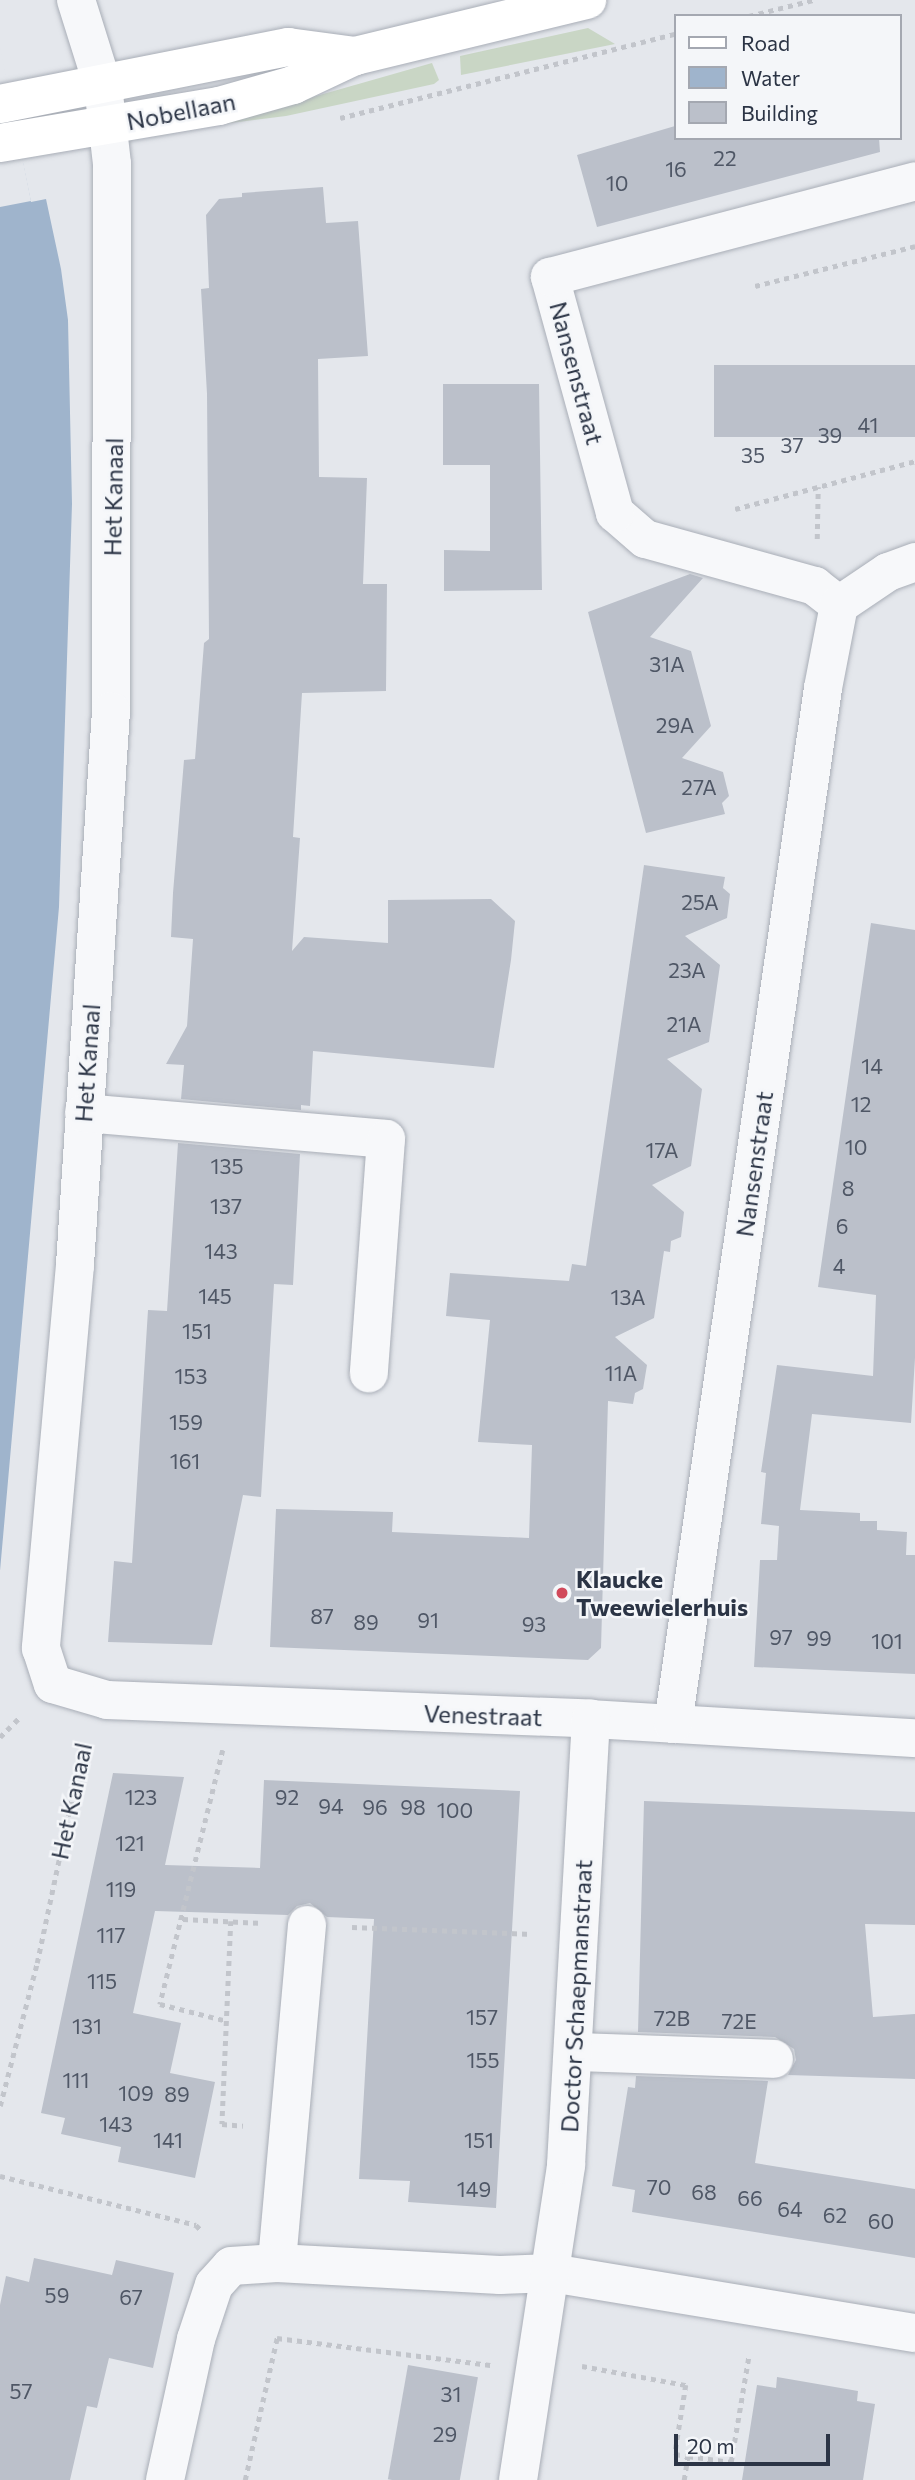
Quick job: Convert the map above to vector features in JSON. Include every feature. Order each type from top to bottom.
[{"type":"main road","name":"Nobellaan","points":[[10,142],[231,103],[293,85],[355,56],[587,0]]},
{"type":"main road","name":"Nobellaan","points":[[6,103],[103,86],[288,47],[355,56]]},
{"type":"street","name":"Het Kanaal","points":[[53,1684],[41,1648],[84,1113],[111,711],[114,410],[108,125],[103,86],[76,0]]},
{"type":"street","name":"Nansenstraat","points":[[673,1724],[821,701],[839,605],[815,586],[645,539],[615,513],[551,277],[915,181]]},
{"type":"street","points":[[839,605],[888,572],[915,562]]},
{"type":"street","points":[[84,1113],[386,1139],[369,1373]]},
{"type":"street","name":"Venestraat","points":[[53,1684],[107,1700],[591,1719],[915,1738]]},
{"type":"street","name":"Doctor Schaepmanstraat","points":[[518,2480],[553,2367],[552,2273],[575,2052],[591,1719]]},
{"type":"street","points":[[276,2263],[307,1925]]},
{"type":"street","points":[[575,2052],[774,2059]]},
{"type":"street","points":[[165,2480],[196,2339],[214,2285],[231,2266],[276,2263],[500,2275],[552,2273],[757,2304],[915,2333]]},
{"type":"path","points":[[757,14],[813,0]]},
{"type":"path","points":[[755,286],[915,246]]},
{"type":"path","points":[[735,509],[915,461]]},
{"type":"path","name":"Het Kanaal","points":[[0,2106],[37,1963],[87,1726],[53,1684]]},
{"type":"path","points":[[227,2021],[160,2004],[183,1919],[233,1705]]},
{"type":"path","points":[[183,1919],[580,1936]]},
{"type":"path","points":[[231,1921],[222,2124],[288,2132]]},
{"type":"path","points":[[0,2176],[196,2225],[231,2266]]},
{"type":"path","points":[[245,2480],[277,2338],[553,2367],[686,2385],[675,2454],[731,2462],[757,2304]]},
{"type":"path","points":[[684,2480],[688,2456]]},
{"type":"green space","points":[[588,28],[615,44],[461,75],[460,56]]},
{"type":"green space","points":[[432,63],[439,80],[434,84],[286,116],[215,125]]},
{"type":"water","points":[[0,49],[31,202],[46,199],[61,269],[68,320],[72,504],[59,907],[0,1571]]},
{"type":"pier","points":[[0,45],[31,201],[0,207]]},
{"type":"building","points":[[674,126],[674,140],[879,140],[880,152],[597,227],[577,155]]},
{"type":"building","points":[[323,187],[326,223],[358,221],[368,356],[318,359],[319,477],[367,478],[363,584],[387,584],[386,691],[302,693],[293,837],[300,838],[292,951],[304,937],[388,943],[388,900],[491,899],[515,921],[494,1068],[313,1051],[310,1106],[301,1105],[301,1110],[181,1099],[184,1065],[166,1064],[187,1026],[193,939],[171,937],[173,893],[184,760],[195,759],[204,643],[209,639],[207,394],[201,289],[209,288],[206,215],[219,199],[242,197],[242,193]]},
{"type":"building","points":[[714,365],[915,365],[915,437],[714,437]]},
{"type":"building","points":[[443,384],[539,384],[542,590],[444,591],[444,550],[490,551],[490,465],[443,465]]},
{"type":"building","points":[[690,574],[703,578],[650,637],[691,651],[711,726],[682,758],[723,772],[729,796],[722,803],[725,814],[646,833],[588,612]]},
{"type":"building","points":[[644,865],[725,877],[723,888],[730,894],[727,918],[685,936],[720,965],[709,1042],[667,1059],[702,1089],[691,1166],[652,1185],[684,1212],[681,1237],[671,1241],[670,1252],[664,1251],[654,1318],[615,1337],[647,1365],[643,1389],[635,1393],[633,1404],[608,1401],[601,1648],[588,1660],[270,1647],[276,1509],[393,1512],[392,1532],[529,1538],[532,1445],[478,1442],[490,1320],[446,1316],[450,1273],[569,1281],[572,1264],[586,1266]]},
{"type":"building","points":[[871,923],[915,930],[915,1358],[911,1423],[812,1414],[800,1510],[860,1513],[860,1521],[877,1521],[877,1530],[907,1532],[906,1555],[915,1555],[915,1674],[754,1667],[760,1560],[777,1560],[779,1526],[761,1524],[766,1473],[761,1472],[777,1365],[873,1376],[876,1295],[818,1287]]},
{"type":"building","points":[[178,1143],[300,1154],[293,1285],[274,1284],[261,1497],[243,1495],[212,1645],[108,1642],[114,1561],[132,1563],[148,1310],[167,1311]]},
{"type":"building","points":[[113,1773],[184,1777],[165,1865],[260,1868],[264,1780],[520,1791],[496,2208],[408,2202],[410,2181],[359,2179],[374,1919],[327,1917],[310,1903],[297,1906],[288,1915],[155,1911],[133,2013],[181,2023],[170,2073],[215,2082],[195,2178],[118,2162],[121,2147],[61,2134],[65,2118],[41,2113]]},
{"type":"building","points":[[644,1801],[915,1812],[915,1925],[865,1924],[873,2017],[915,2014],[915,2079],[788,2075],[796,2060],[794,2049],[775,2037],[638,2032]]},
{"type":"building","points":[[636,2076],[768,2081],[755,2163],[915,2189],[915,2258],[632,2212],[635,2190],[612,2186],[628,2087],[635,2088]]},
{"type":"building","points":[[34,2258],[112,2275],[116,2260],[174,2273],[153,2368],[109,2358],[97,2408],[87,2406],[70,2480],[0,2480],[0,2305],[6,2276],[29,2282]]},
{"type":"building","points":[[408,2365],[478,2377],[460,2480],[388,2479]]},
{"type":"building","points":[[777,2377],[858,2391],[857,2401],[875,2404],[863,2480],[742,2480],[757,2385],[776,2388]]},
{"type":"place","name":"Klaucke Tweewielerhuis","points":[[562,1593]]}]
